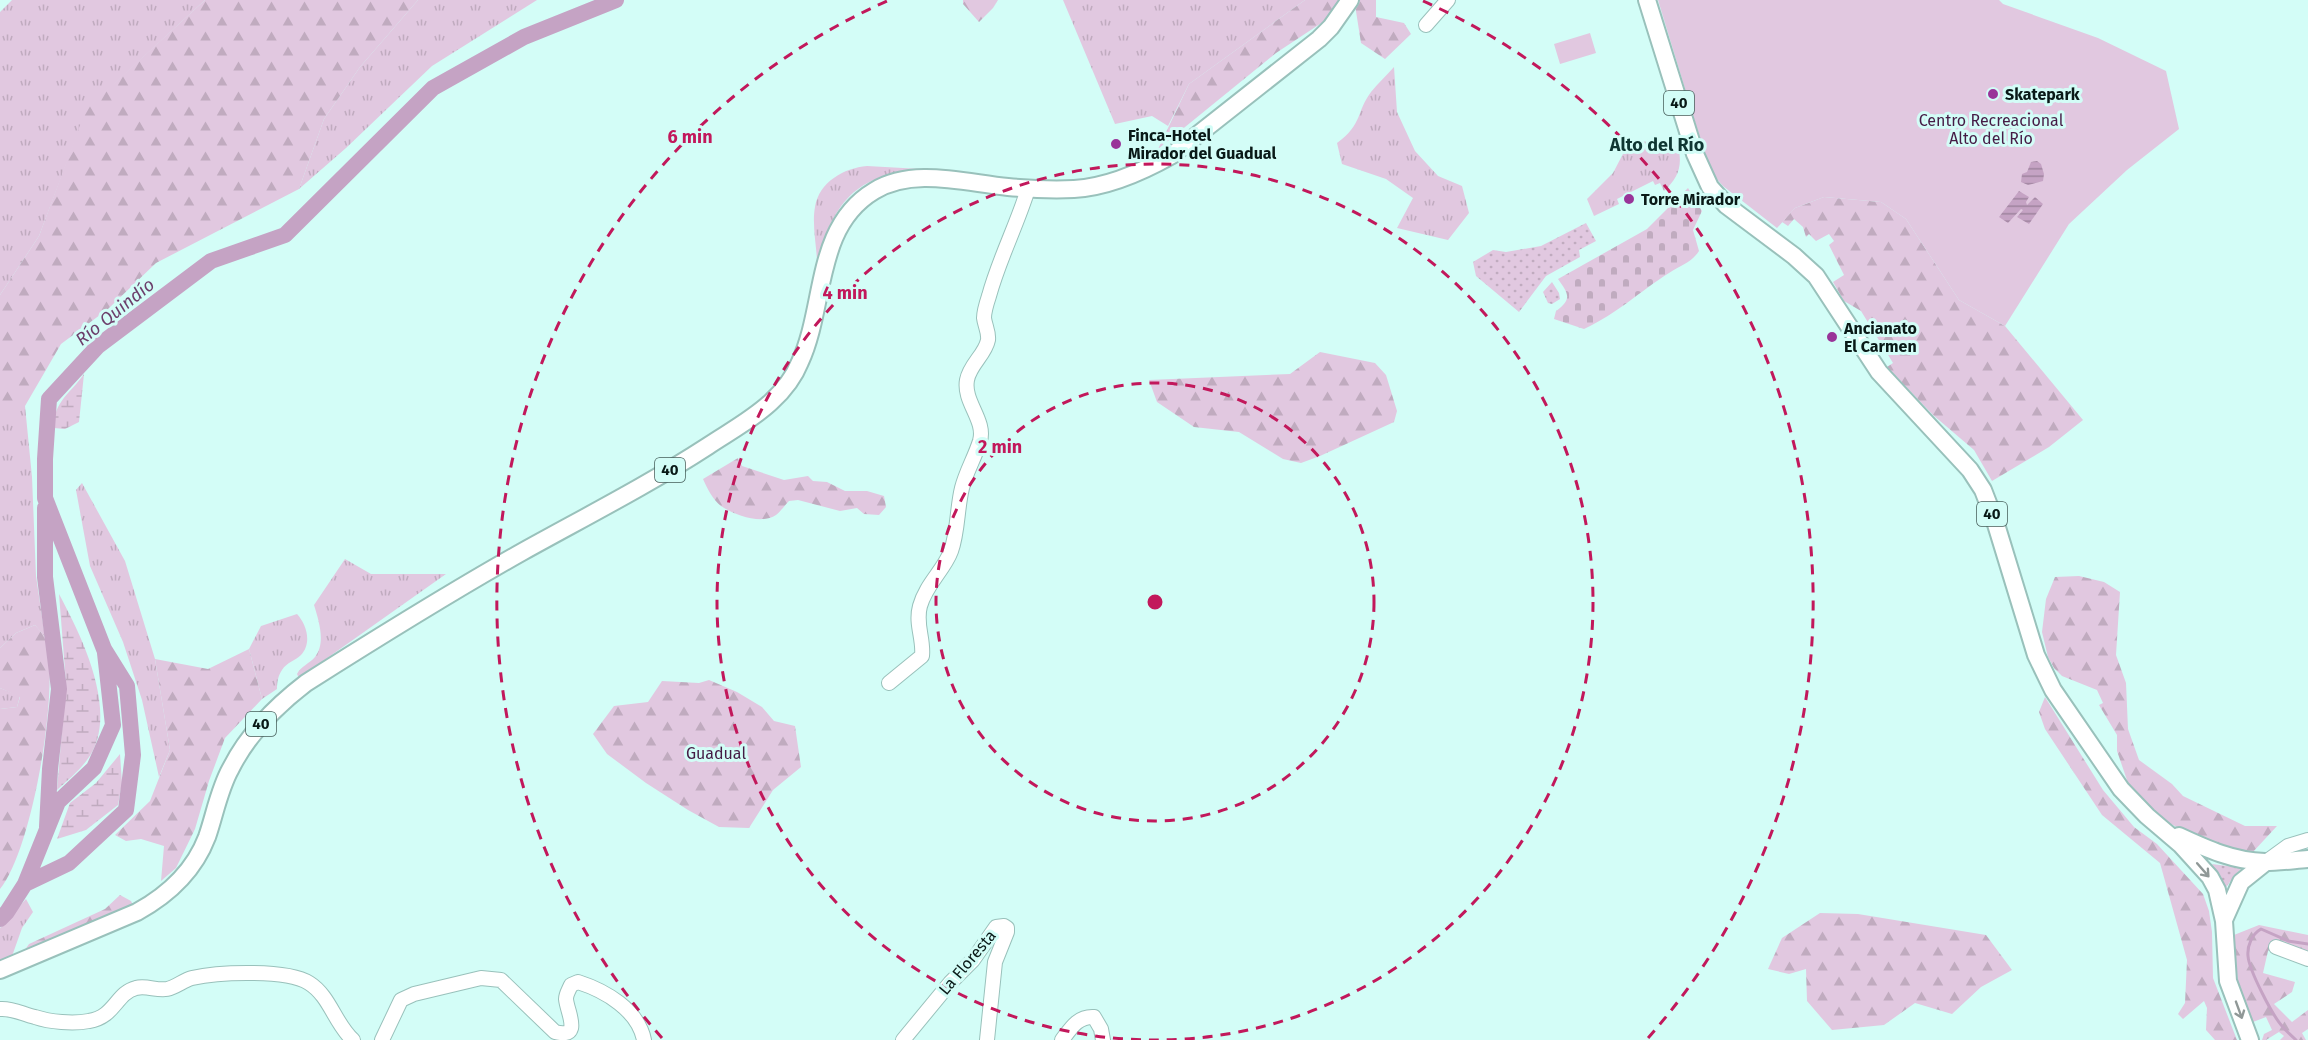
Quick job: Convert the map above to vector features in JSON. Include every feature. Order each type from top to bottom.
[{"type":"main road","name":"40","points":[[0,970],[137,912],[153,903],[182,880],[197,858],[206,839],[227,775],[237,758],[261,725],[288,697],[306,683],[520,554],[658,477],[736,428],[770,403],[787,384],[800,364],[807,346],[835,235],[849,211],[861,200],[887,184],[911,178],[1028,189],[1076,189],[1128,177],[1172,155],[1319,39],[1331,27],[1350,0]]},
{"type":"main road","name":"40","points":[[1648,0],[1695,154],[1710,187],[1726,205],[1794,256],[1816,276],[1879,372],[1977,479],[1995,521],[2029,634],[2046,679],[2121,789],[2210,877],[2217,890],[2224,921],[2228,981],[2250,1040]]},
{"type":"main road","name":"40","points":[[2164,830],[2202,848],[2243,860],[2266,862],[2308,859]]},
{"type":"main road","points":[[2224,921],[2241,882],[2266,862]]},
{"type":"street","points":[[1426,25],[1448,0]]},
{"type":"street","points":[[889,683],[922,656],[923,647],[918,622],[919,608],[928,586],[951,552],[963,486],[981,440],[980,427],[969,401],[967,383],[971,368],[984,351],[988,340],[984,317],[989,294],[1019,220],[1028,189]]},
{"type":"street","points":[[2266,862],[2288,846],[2308,840]]},
{"type":"street","name":"La Floresta","points":[[903,1040],[950,983],[973,960],[996,927],[1004,926],[1007,932],[995,962],[987,1040]]},
{"type":"street","points":[[2276,947],[2308,959]]},
{"type":"street","points":[[0,1009],[10,1008],[49,1020],[87,1022],[105,1016],[128,991],[137,987],[160,990],[191,979],[234,973],[265,973],[308,982],[322,994],[344,1031],[353,1040]]},
{"type":"street","points":[[382,1040],[401,1000],[414,994],[481,978],[501,980],[555,1032],[563,1034],[569,1032],[572,1026],[566,1000],[571,985],[578,982],[593,987],[627,1009],[642,1029],[644,1040]]},
{"type":"street","points":[[1062,1040],[1077,1021],[1086,1016],[1094,1017],[1098,1021],[1103,1040]]},
{"type":"green space","points":[[12,0],[205,0],[87,109],[39,236],[0,295],[0,12]]},
{"type":"green space","points":[[205,0],[418,0],[360,67],[324,119],[299,189],[156,263],[108,309],[61,344],[25,406],[0,406],[0,295],[39,236],[86,109]]},
{"type":"green space","points":[[418,0],[537,0],[432,66],[346,148],[299,189],[324,119],[360,67]]},
{"type":"green space","points":[[963,0],[998,0],[979,22],[963,4]]},
{"type":"green space","points":[[1063,0],[1305,0],[1189,84],[1168,126],[1152,116],[1115,124]]},
{"type":"green space","points":[[1305,0],[1341,0],[1326,20],[1276,53],[1158,149],[1189,84]]},
{"type":"green space","points":[[1358,0],[1376,0],[1376,17],[1404,23],[1411,34],[1385,59],[1361,43],[1355,5]]},
{"type":"green space","name":"Centro Recreacional Alto del Río","points":[[1658,0],[1999,0],[2003,4],[2098,38],[2166,71],[2179,129],[2127,170],[2069,224],[2005,326],[1959,300],[1906,219],[1881,202],[1824,197],[1795,208],[1777,228],[1723,186],[1715,177],[1706,158]]},
{"type":"green space","points":[[1590,33],[1596,53],[1560,64],[1554,44]]},
{"type":"green space","points":[[1394,67],[1397,112],[1415,151],[1438,176],[1462,186],[1469,213],[1448,240],[1397,228],[1413,198],[1386,179],[1342,164],[1337,143],[1355,124],[1371,92]]},
{"type":"green space","points":[[1641,141],[1678,147],[1680,160],[1673,181],[1664,191],[1660,183],[1655,185],[1653,181],[1617,199],[1619,204],[1594,216],[1587,199],[1613,173],[1625,150]]},
{"type":"green space","points":[[867,166],[939,170],[892,174],[859,188],[846,200],[835,216],[817,260],[814,213],[817,198],[827,184],[841,173]]},
{"type":"green space","points":[[1688,188],[1702,211],[1693,230],[1699,251],[1693,258],[1584,329],[1554,319],[1556,311],[1567,299],[1566,292],[1558,279],[1647,229]]},
{"type":"green space","points":[[1824,197],[1881,202],[1906,219],[1959,300],[2005,326],[2083,420],[2049,447],[1992,481],[1974,450],[1933,415],[1887,367],[1893,363],[1861,311],[1844,301],[1833,282],[1844,275],[1829,245],[1834,241],[1829,234],[1816,241],[1809,234],[1806,237],[1803,227],[1794,219],[1788,226],[1782,222],[1795,208]]},
{"type":"green space","points":[[1586,223],[1596,241],[1579,250],[1580,257],[1546,276],[1519,312],[1476,276],[1473,262],[1493,250],[1506,252],[1541,246]]},
{"type":"green space","points":[[1552,282],[1560,299],[1552,304],[1548,303],[1543,292]]},
{"type":"green space","points":[[1320,352],[1375,363],[1386,375],[1397,411],[1394,422],[1301,463],[1283,459],[1239,432],[1194,427],[1157,402],[1149,380],[1290,374]]},
{"type":"green space","points":[[84,374],[79,422],[65,429],[54,428],[54,419],[59,405]]},
{"type":"green space","points":[[0,406],[25,406],[32,477],[36,576],[45,637],[35,625],[16,633],[0,648]]},
{"type":"green space","points":[[738,458],[742,466],[784,480],[808,476],[813,481],[827,482],[845,491],[867,491],[884,496],[886,507],[879,515],[864,514],[857,508],[840,511],[798,500],[789,501],[770,518],[756,519],[740,515],[718,503],[710,494],[703,479]]},
{"type":"green space","points":[[82,483],[125,561],[155,659],[170,750],[159,777],[142,700],[123,642],[90,566],[76,490]]},
{"type":"green space","points":[[345,559],[371,574],[446,574],[299,678],[297,674],[315,657],[320,645],[318,618],[314,605]]},
{"type":"green space","points":[[2079,576],[2104,582],[2120,592],[2116,655],[2126,683],[2128,729],[2139,760],[2172,784],[2183,796],[2245,826],[2277,826],[2252,853],[2207,842],[2171,824],[2151,810],[2128,783],[2117,751],[2117,735],[2099,705],[2103,703],[2097,690],[2062,676],[2054,668],[2048,657],[2042,632],[2046,599],[2055,577]]},
{"type":"green space","points":[[59,594],[87,654],[99,699],[100,721],[97,742],[87,760],[57,790],[66,683]]},
{"type":"green space","points":[[297,614],[307,634],[304,650],[282,670],[277,689],[262,699],[249,649],[261,626]]},
{"type":"green space","points":[[35,625],[46,640],[49,663],[46,730],[40,768],[23,841],[12,869],[0,889],[0,709],[17,707],[20,697],[0,688],[0,648],[16,633]]},
{"type":"green space","points":[[249,649],[262,699],[225,738],[195,829],[176,868],[161,881],[164,846],[141,839],[126,841],[115,835],[150,801],[170,750],[155,659],[208,669]]},
{"type":"green space","name":"Guadual","points":[[709,680],[737,692],[762,707],[774,721],[795,726],[801,767],[773,790],[749,828],[719,827],[688,810],[607,754],[593,734],[614,706],[648,702],[662,681],[699,683]]},
{"type":"green space","points":[[0,688],[20,696],[17,707],[0,709]]},
{"type":"green space","points":[[2045,697],[2103,790],[2134,827],[2157,844],[2203,894],[2209,911],[2212,932],[2213,978],[2237,1040],[2215,1040],[2206,1030],[2207,1008],[2204,1001],[2183,1019],[2178,1014],[2185,1003],[2187,960],[2160,863],[2102,815],[2045,729],[2039,712]]},
{"type":"green space","points":[[120,754],[122,783],[118,805],[86,830],[57,839],[70,803],[96,783]]},
{"type":"green space","points":[[2212,864],[2242,868],[2225,889]]},
{"type":"green space","points":[[120,895],[131,901],[134,907],[18,960],[29,944],[105,909]]},
{"type":"green space","points":[[26,899],[33,912],[22,928],[11,959],[0,966],[0,928]]},
{"type":"green space","points":[[1820,913],[1858,914],[1986,935],[2012,970],[1981,987],[1952,1014],[1915,1003],[1884,1025],[1832,1030],[1807,1001],[1806,969],[1789,974],[1768,969],[1782,938]]},
{"type":"green space","points":[[2259,925],[2308,935],[2308,951],[2277,942],[2268,951],[2263,973],[2295,982],[2292,992],[2274,1004],[2292,1022],[2308,1010],[2308,1029],[2302,1033],[2306,1040],[2280,1040],[2284,1036],[2279,1032],[2262,1040],[2264,1034],[2272,1030],[2266,1017],[2253,1022],[2238,983],[2234,935]]},
{"type":"shaded area","points":[[2037,161],[2041,164],[2044,174],[2043,181],[2028,185],[2021,182],[2022,174],[2027,172],[2031,162]]},
{"type":"shaded area","points":[[2019,191],[2029,197],[2027,205],[2035,197],[2043,204],[2029,224],[2017,217],[2023,210],[2021,209],[2008,223],[1999,217]]},
{"type":"waterway","name":"Río Quindío","points":[[0,919],[25,884],[69,863],[126,810],[133,755],[127,686],[104,649],[45,498],[49,399],[98,346],[211,261],[285,235],[433,88],[524,37],[616,0]]},
{"type":"waterway","points":[[45,508],[45,577],[59,689],[50,769],[47,827]]},
{"type":"waterway","points":[[25,884],[58,802],[94,768],[113,725],[105,653]]},
{"type":"waterway","points":[[2296,1040],[2273,1014],[2262,993],[2249,963],[2248,948],[2253,937],[2261,929],[2288,941],[2308,944]]},
{"type":"place","name":"Skatepark","points":[[1993,94]]},
{"type":"place","name":"Finca-Hotel Mirador del Guadual","points":[[1116,144]]},
{"type":"place","name":"Torre Mirador","points":[[1629,199]]},
{"type":"place","name":"Ancianato El Carmen","points":[[1832,337]]},
{"type":"district","name":"Alto del Río","points":[[1657,145]]}]
